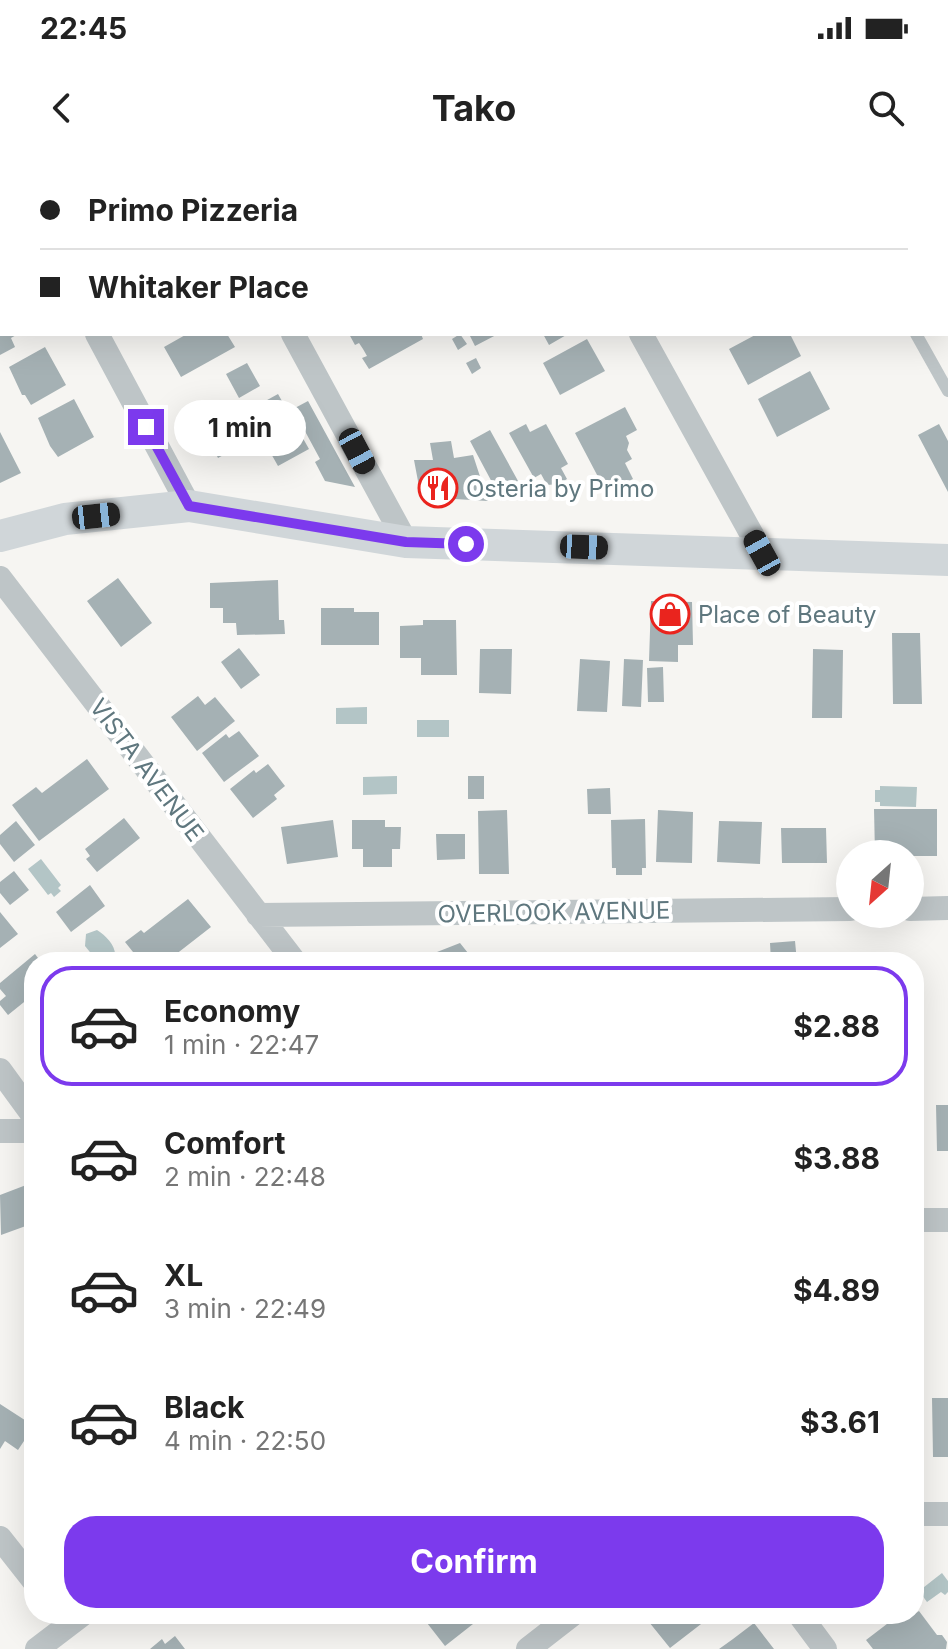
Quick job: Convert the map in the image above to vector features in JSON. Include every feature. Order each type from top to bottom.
[{"type":"main road","points":[[0,536],[65,519],[189,506],[406,542],[948,560]]},
{"type":"street","points":[[98,336],[189,506]]},
{"type":"street","points":[[294,336],[406,542]]},
{"type":"street","points":[[642,336],[762,553]]},
{"type":"street","name":"VISTA AVENUE","points":[[0,578],[287,952]]},
{"type":"street","points":[[924,909],[948,908]]},
{"type":"street","name":"OVERLOOK AVENUE","points":[[258,915],[836,909]]},
{"type":"street","points":[[0,1070],[24,1103]]},
{"type":"street","points":[[0,1131],[24,1131]]},
{"type":"street","points":[[924,1220],[948,1220]]},
{"type":"street","points":[[924,1514],[948,1514]]},
{"type":"street","points":[[0,1538],[24,1568]]},
{"type":"street","points":[[37,1649],[64,1624]]},
{"type":"street","points":[[528,1649],[560,1624]]},
{"type":"street","points":[[806,1624],[825,1649]]},
{"type":"lane","points":[[917,336],[948,391]]},
{"type":"shaded area","points":[[367,707],[367,724],[336,724],[336,708]]},
{"type":"shaded area","points":[[417,720],[449,720],[449,737],[417,737]]},
{"type":"shaded area","points":[[397,776],[397,794],[363,795],[363,777]]},
{"type":"shaded area","points":[[880,786],[917,787],[916,807],[880,806],[880,802],[875,802],[875,790],[880,790]]},
{"type":"shaded area","points":[[41,859],[61,885],[58,888],[61,891],[54,897],[51,893],[48,895],[28,869]]},
{"type":"shaded area","points":[[97,930],[109,940],[115,952],[90,952],[85,946],[86,934]]},
{"type":"shaded area","points":[[942,1573],[948,1581],[945,1595],[941,1592],[927,1602],[924,1587]]},
{"type":"building","points":[[0,336],[14,336],[11,338],[15,347],[0,355]]},
{"type":"building","points":[[183,336],[228,336],[235,347],[181,377],[164,347]]},
{"type":"building","points":[[350,336],[422,336],[423,339],[369,369],[362,358],[367,356],[363,349],[359,343],[355,345]]},
{"type":"building","points":[[461,336],[467,344],[458,350],[452,339]]},
{"type":"building","points":[[470,336],[494,336],[475,346]]},
{"type":"building","points":[[544,336],[565,336],[549,345]]},
{"type":"building","points":[[753,336],[791,336],[801,356],[748,385],[729,349]]},
{"type":"building","points":[[587,339],[605,371],[560,395],[543,363]]},
{"type":"building","points":[[45,347],[66,385],[31,405],[22,395],[9,367]]},
{"type":"building","points":[[476,358],[481,368],[472,374],[466,363]]},
{"type":"building","points":[[247,363],[260,386],[239,398],[226,374]]},
{"type":"building","points":[[810,371],[830,409],[777,437],[758,399]]},
{"type":"building","points":[[278,394],[309,449],[278,466],[247,411]]},
{"type":"building","points":[[74,399],[94,437],[58,457],[38,418]]},
{"type":"building","points":[[308,401],[355,487],[325,481],[315,462],[320,459],[293,409]]},
{"type":"building","points":[[218,403],[240,446],[218,458],[216,454],[213,455],[195,421],[205,415],[203,411]]},
{"type":"building","points":[[625,407],[637,430],[626,436],[629,443],[627,450],[632,459],[625,463],[633,479],[606,492],[575,433]]},
{"type":"building","points":[[526,424],[530,432],[546,424],[568,464],[561,468],[567,479],[559,484],[547,485],[541,474],[534,478],[509,433]]},
{"type":"building","points":[[939,424],[948,441],[948,492],[918,435]]},
{"type":"building","points":[[490,430],[523,490],[502,501],[470,441]]},
{"type":"building","points":[[0,432],[21,473],[0,483]]},
{"type":"building","points":[[451,441],[454,458],[473,455],[488,501],[421,497],[414,460],[433,460],[430,443]]},
{"type":"building","points":[[118,578],[152,623],[121,647],[87,601]]},
{"type":"building","points":[[278,580],[279,620],[284,620],[285,634],[237,635],[236,623],[223,623],[223,608],[210,608],[210,583]]},
{"type":"building","points":[[651,601],[692,602],[693,645],[678,645],[678,662],[649,661]]},
{"type":"building","points":[[321,608],[379,612],[379,645],[321,645]]},
{"type":"building","points":[[423,620],[456,620],[457,675],[421,675],[421,658],[400,658],[400,626],[423,625]]},
{"type":"building","points":[[892,633],[920,633],[922,704],[893,704]]},
{"type":"building","points":[[239,648],[260,675],[241,689],[221,662]]},
{"type":"building","points":[[480,649],[512,649],[511,694],[479,693]]},
{"type":"building","points":[[813,649],[843,650],[842,718],[812,718]]},
{"type":"building","points":[[580,659],[610,661],[607,712],[577,711]]},
{"type":"building","points":[[624,659],[643,660],[641,707],[622,706]]},
{"type":"building","points":[[663,667],[664,702],[648,702],[647,668]]},
{"type":"building","points":[[198,696],[205,705],[215,697],[235,721],[197,751],[171,717]]},
{"type":"building","points":[[239,731],[259,756],[224,782],[202,753],[226,734],[229,738]]},
{"type":"building","points":[[87,759],[109,789],[39,841],[12,805],[36,787],[42,793]]},
{"type":"building","points":[[268,764],[285,786],[274,795],[277,799],[253,818],[230,789],[254,770],[256,773]]},
{"type":"building","points":[[468,776],[484,776],[484,799],[468,799]]},
{"type":"building","points":[[610,788],[611,814],[588,814],[587,789]]},
{"type":"building","points":[[874,809],[937,809],[937,856],[924,856],[924,840],[875,840]]},
{"type":"building","points":[[507,810],[509,874],[479,874],[478,811]]},
{"type":"building","points":[[658,810],[693,812],[692,863],[656,862]]},
{"type":"building","points":[[124,818],[140,838],[97,872],[86,859],[90,856],[85,849]]},
{"type":"building","points":[[645,819],[646,868],[642,868],[642,875],[616,875],[616,868],[612,868],[611,820]]},
{"type":"building","points":[[333,820],[338,857],[287,864],[281,827]]},
{"type":"building","points":[[352,820],[385,820],[385,827],[401,827],[400,849],[392,849],[392,867],[363,867],[363,849],[352,849]]},
{"type":"building","points":[[16,821],[35,845],[14,862],[0,844],[0,835]]},
{"type":"building","points":[[719,821],[762,822],[760,864],[717,862]]},
{"type":"building","points":[[781,828],[826,828],[827,863],[782,863]]},
{"type":"building","points":[[436,834],[465,834],[465,859],[437,860]]},
{"type":"building","points":[[14,871],[29,890],[10,905],[0,893],[0,882]]},
{"type":"building","points":[[90,885],[105,906],[71,932],[56,912]]},
{"type":"building","points":[[188,899],[211,927],[179,952],[133,952],[125,942],[141,930],[144,933]]},
{"type":"building","points":[[0,912],[18,934],[0,948]]},
{"type":"building","points":[[795,941],[796,952],[770,952],[770,943]]},
{"type":"building","points":[[460,943],[467,952],[437,952]]},
{"type":"building","points":[[24,963],[24,1002],[8,1015],[0,1005],[6,996],[0,989],[0,983]]},
{"type":"building","points":[[936,1105],[948,1105],[948,1151],[937,1151]]},
{"type":"building","points":[[24,1186],[24,1227],[1,1235],[0,1195]]},
{"type":"building","points":[[932,1398],[948,1398],[948,1457],[933,1457]]},
{"type":"building","points":[[0,1404],[24,1420],[24,1441],[18,1450],[5,1441],[0,1449]]},
{"type":"building","points":[[924,1618],[937,1635],[942,1635],[947,1642],[946,1649],[873,1649],[866,1640],[887,1624],[924,1624]]},
{"type":"building","points":[[428,1624],[473,1624],[445,1646]]},
{"type":"building","points":[[651,1624],[701,1624],[670,1648]]},
{"type":"building","points":[[755,1624],[774,1649],[719,1649]]},
{"type":"building","points":[[175,1636],[185,1649],[150,1649],[162,1639],[165,1644]]},
{"type":"place","name":"Osteria by Primo","points":[[438,488]]},
{"type":"place","name":"Place of Beauty","points":[[670,614]]},
{"type":"route","points":[[146,427],[189,506],[406,542],[466,544]]}]
